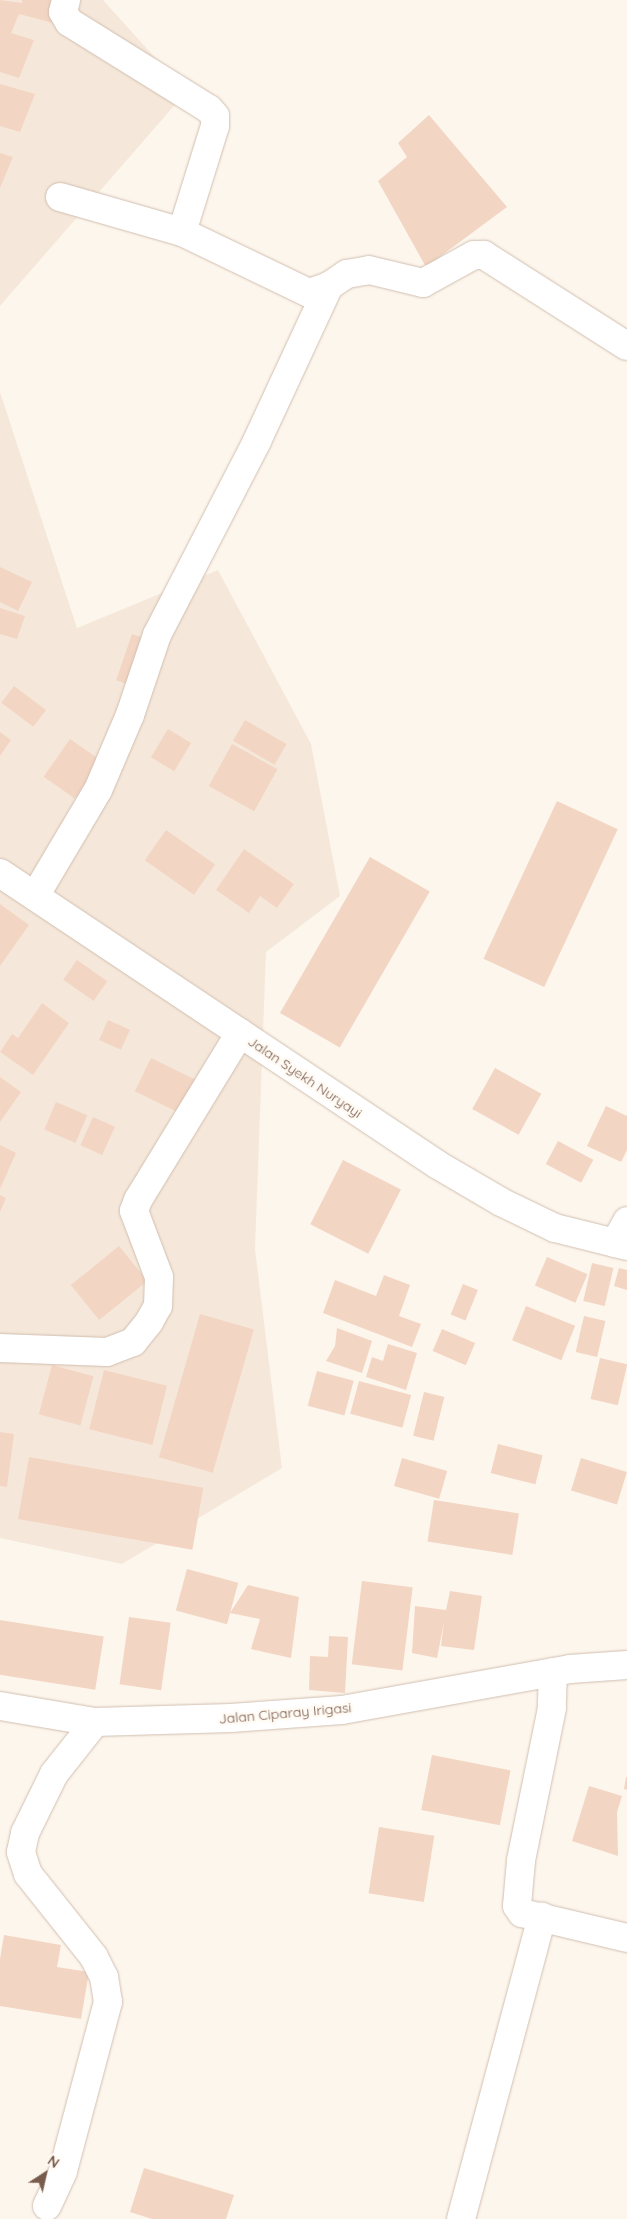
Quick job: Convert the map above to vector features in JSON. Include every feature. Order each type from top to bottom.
[{"type":"street","points":[[66,0],[63,12],[69,22],[203,105],[215,116],[215,126],[182,232]]},
{"type":"street","points":[[60,197],[182,232],[309,293],[329,286],[348,274],[369,270],[423,283],[474,255],[484,255],[627,346]]},
{"type":"street","points":[[35,896],[98,790],[130,715],[157,635],[257,441],[329,286]]},
{"type":"street","name":"Jalan Syekh Nuryayi","points":[[0,873],[438,1165],[501,1202],[555,1228],[623,1237]]},
{"type":"street","points":[[0,1348],[19,1351],[107,1352],[132,1342],[149,1322],[158,1306],[159,1277],[134,1217],[136,1206],[240,1033]]},
{"type":"street","name":"Jalan Ciparay Irigasi","points":[[0,1706],[88,1730],[342,1710],[627,1664]]},
{"type":"street","points":[[552,1676],[552,1708],[521,1861],[516,1900],[522,1913],[627,1938]]},
{"type":"street","points":[[48,2206],[63,2171],[108,2002],[104,1977],[94,1957],[28,1874],[21,1852],[25,1833],[54,1774],[88,1730]]},
{"type":"street","points":[[461,2219],[542,1917]]},
{"type":"shaded area","points":[[0,0],[103,0],[186,92],[0,306]]},
{"type":"shaded area","points":[[0,392],[77,628],[218,570],[311,744],[340,896],[266,952],[255,1249],[282,1468],[122,1564],[0,1538]]},
{"type":"building","points":[[0,0],[22,3],[22,0],[62,0],[53,23],[19,14],[11,33],[34,40],[19,78],[0,72]]},
{"type":"building","points":[[0,84],[35,94],[20,132],[0,126]]},
{"type":"building","points":[[429,115],[507,207],[426,267],[378,181],[407,157],[398,143]]},
{"type":"building","points":[[0,153],[13,157],[0,188]]},
{"type":"building","points":[[0,567],[32,582],[18,611],[0,602]]},
{"type":"building","points":[[0,608],[25,616],[17,639],[0,634]]},
{"type":"building","points":[[132,634],[152,641],[136,687],[116,680]]},
{"type":"building","points":[[14,686],[46,710],[33,727],[1,703]]},
{"type":"building","points":[[245,720],[287,744],[275,765],[233,741]]},
{"type":"building","points":[[168,729],[191,743],[174,771],[151,757]]},
{"type":"building","points":[[0,732],[11,740],[0,756]]},
{"type":"building","points":[[70,739],[101,761],[75,798],[44,777]]},
{"type":"building","points":[[232,744],[277,769],[254,811],[209,786]]},
{"type":"building","points":[[557,801],[618,829],[544,987],[483,959]]},
{"type":"building","points":[[166,830],[215,864],[194,895],[145,860]]},
{"type":"building","points":[[244,849],[294,884],[277,908],[260,896],[249,913],[216,890]]},
{"type":"building","points":[[370,857],[430,892],[340,1047],[280,1013]]},
{"type":"building","points":[[0,904],[29,925],[0,966]]},
{"type":"building","points":[[77,960],[107,981],[94,1001],[63,980]]},
{"type":"building","points":[[42,1003],[69,1023],[33,1075],[0,1052],[12,1034],[18,1038]]},
{"type":"building","points":[[108,1020],[130,1030],[121,1050],[99,1040]]},
{"type":"building","points":[[151,1058],[202,1083],[186,1116],[135,1091]]},
{"type":"building","points":[[495,1068],[541,1094],[519,1135],[472,1109]]},
{"type":"building","points":[[0,1077],[21,1092],[0,1122]]},
{"type":"building","points":[[56,1102],[87,1115],[76,1143],[44,1130]]},
{"type":"building","points":[[606,1106],[627,1116],[627,1150],[621,1162],[587,1146]]},
{"type":"building","points":[[93,1117],[115,1127],[102,1155],[80,1145]]},
{"type":"building","points":[[558,1141],[593,1160],[581,1183],[546,1164]]},
{"type":"building","points":[[0,1145],[16,1153],[0,1189]]},
{"type":"building","points":[[343,1160],[401,1190],[368,1254],[310,1224]]},
{"type":"building","points":[[0,1195],[6,1198],[0,1212]]},
{"type":"building","points":[[119,1246],[147,1281],[99,1320],[71,1285]]},
{"type":"building","points":[[547,1257],[588,1274],[575,1303],[535,1286]]},
{"type":"building","points":[[592,1263],[613,1268],[605,1306],[583,1301]]},
{"type":"building","points":[[619,1268],[627,1270],[627,1290],[614,1286]]},
{"type":"building","points":[[384,1275],[410,1285],[399,1316],[421,1324],[412,1347],[323,1313],[335,1280],[376,1296]]},
{"type":"building","points":[[463,1284],[478,1290],[465,1321],[451,1315]]},
{"type":"building","points":[[526,1306],[575,1326],[561,1360],[512,1340]]},
{"type":"building","points":[[200,1314],[254,1329],[213,1473],[159,1457]]},
{"type":"building","points":[[584,1316],[605,1321],[597,1357],[576,1352]]},
{"type":"building","points":[[337,1328],[372,1341],[362,1373],[326,1361],[335,1346]]},
{"type":"building","points":[[442,1329],[475,1343],[466,1365],[433,1351]]},
{"type":"building","points":[[388,1344],[417,1353],[406,1390],[366,1377],[372,1357],[383,1361]]},
{"type":"building","points":[[600,1358],[627,1364],[618,1405],[591,1399]]},
{"type":"building","points":[[52,1365],[94,1376],[80,1425],[39,1414]]},
{"type":"building","points":[[104,1370],[167,1386],[152,1445],[89,1429]]},
{"type":"building","points":[[317,1371],[354,1381],[344,1416],[308,1406]]},
{"type":"building","points":[[359,1381],[411,1395],[402,1428],[350,1414]]},
{"type":"building","points":[[424,1392],[444,1397],[433,1441],[413,1436]]},
{"type":"building","points":[[0,1432],[14,1434],[7,1487],[0,1486]]},
{"type":"building","points":[[498,1444],[543,1455],[535,1484],[491,1473]]},
{"type":"building","points":[[29,1457],[203,1488],[192,1550],[18,1519]]},
{"type":"building","points":[[402,1458],[447,1471],[439,1499],[394,1486]]},
{"type":"building","points":[[581,1458],[627,1472],[617,1505],[571,1491]]},
{"type":"building","points":[[434,1500],[519,1513],[512,1555],[427,1541]]},
{"type":"building","points":[[187,1569],[238,1583],[227,1624],[176,1611]]},
{"type":"building","points":[[362,1581],[413,1587],[402,1671],[352,1664]]},
{"type":"building","points":[[248,1585],[299,1597],[291,1658],[251,1649],[260,1619],[230,1613]]},
{"type":"building","points":[[450,1591],[482,1596],[474,1650],[441,1646],[444,1622],[437,1658],[412,1653],[415,1606],[446,1610]]},
{"type":"building","points":[[129,1617],[171,1623],[161,1690],[120,1684]]},
{"type":"building","points":[[0,1620],[104,1636],[95,1690],[0,1675]]},
{"type":"building","points":[[329,1636],[348,1637],[345,1693],[309,1690],[310,1656],[328,1657]]},
{"type":"building","points":[[432,1755],[511,1770],[500,1825],[421,1810]]},
{"type":"building","points":[[627,1777],[627,1790],[624,1789]]},
{"type":"building","points":[[589,1786],[622,1796],[617,1812],[618,1856],[572,1841]]},
{"type":"building","points":[[379,1827],[434,1836],[424,1902],[369,1893]]},
{"type":"building","points":[[4,1935],[61,1945],[57,1967],[89,1972],[81,2019],[0,2006],[0,1959]]},
{"type":"building","points":[[144,2168],[234,2195],[226,2219],[152,2219],[130,2212]]}]
